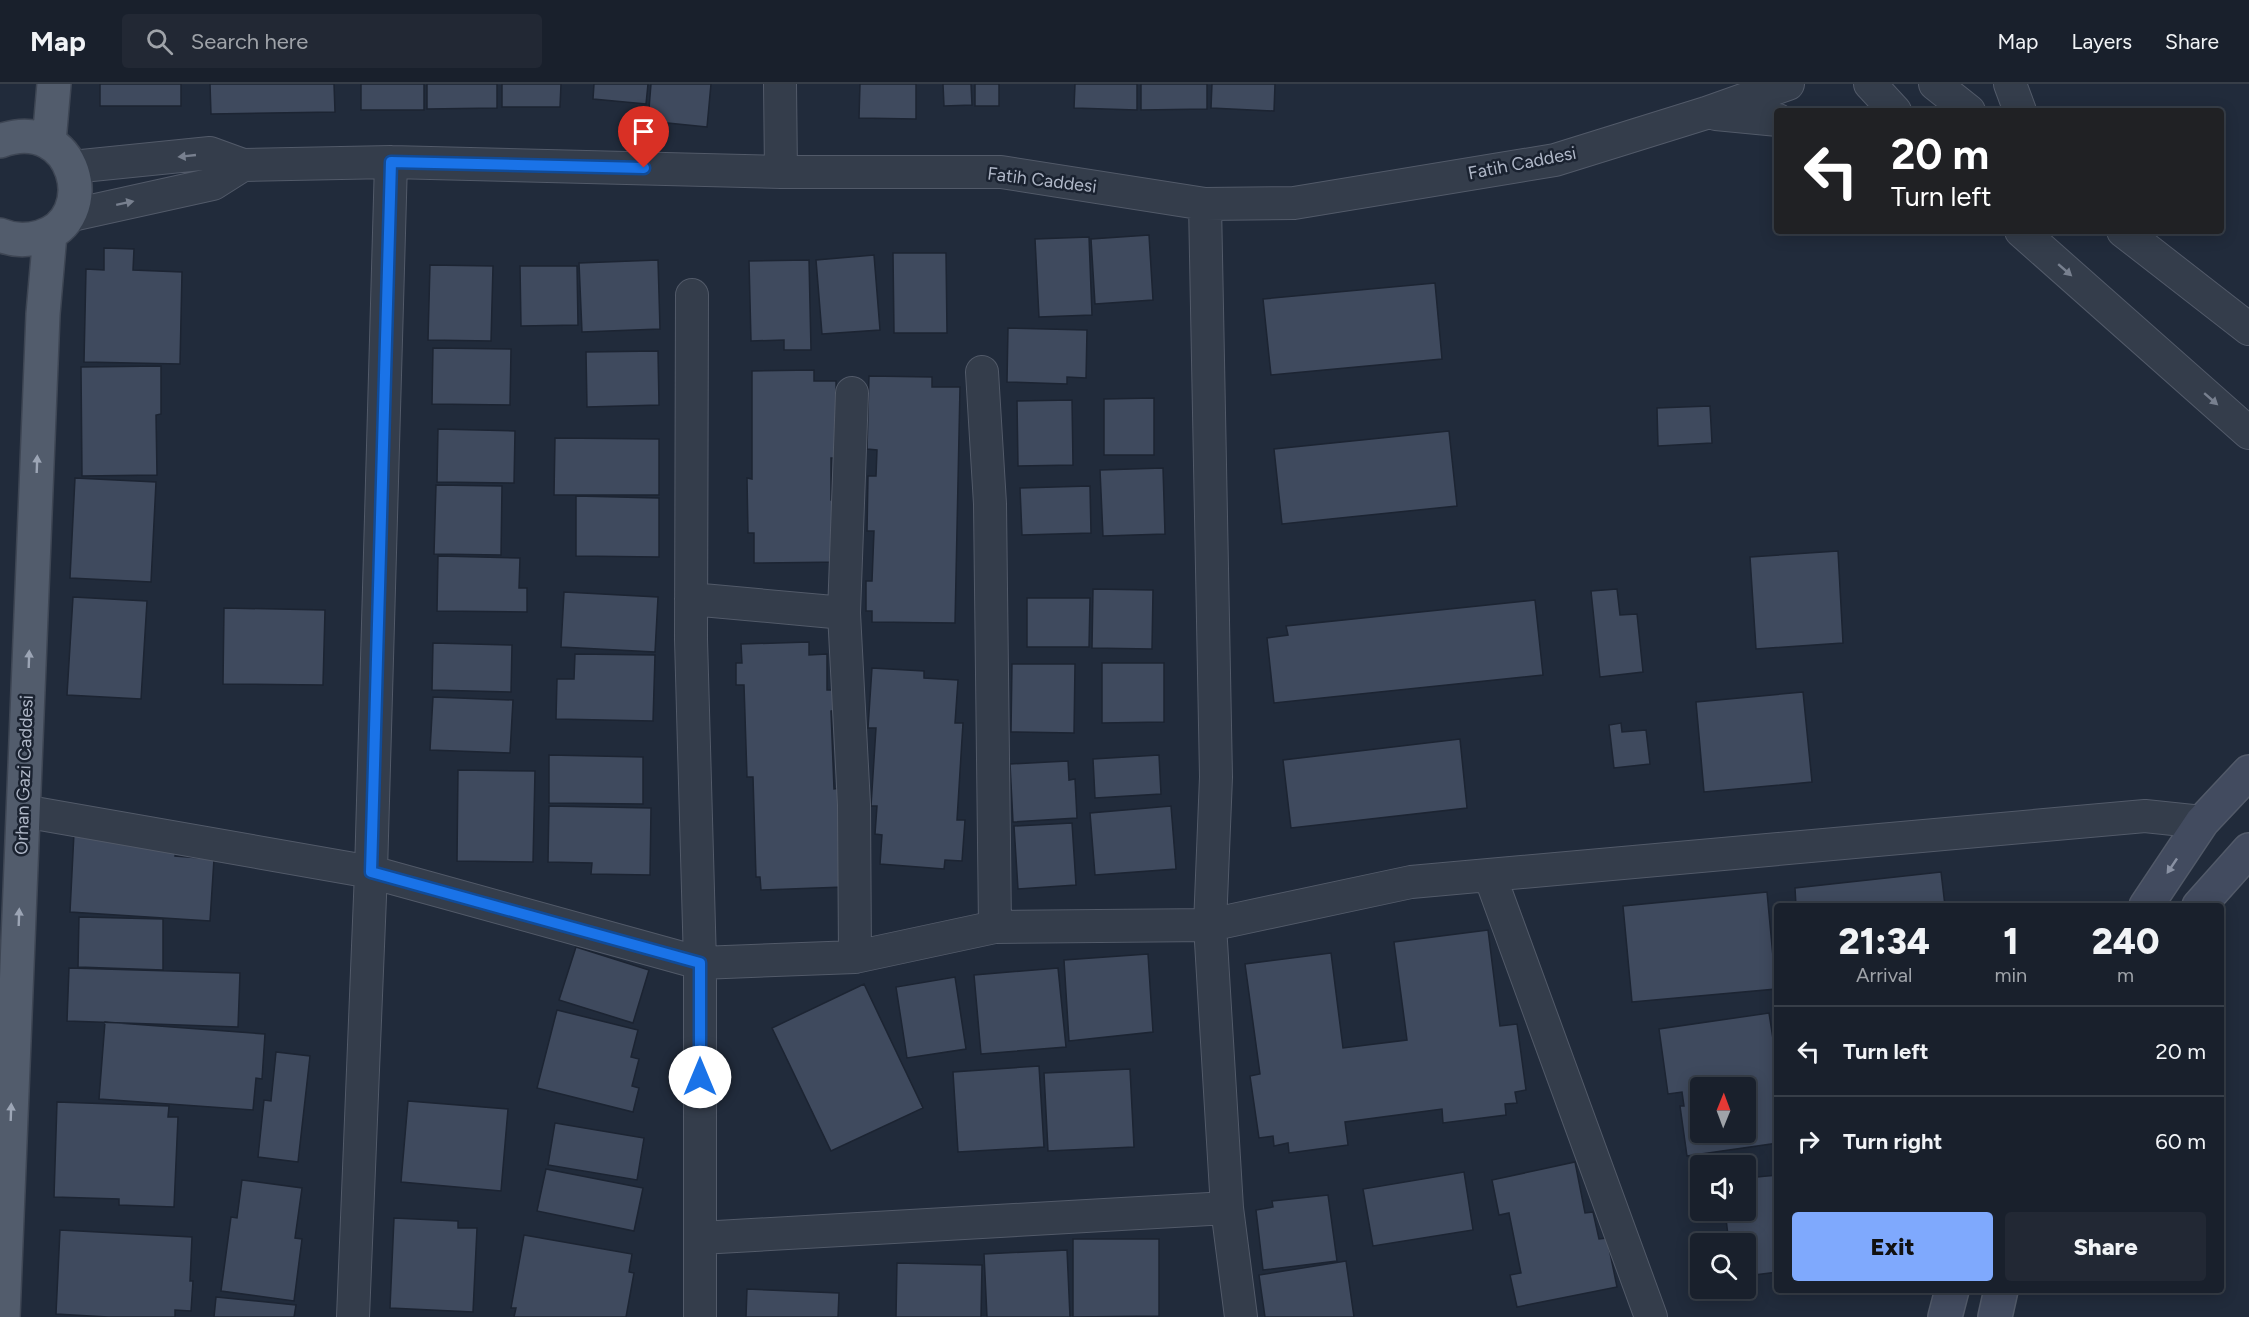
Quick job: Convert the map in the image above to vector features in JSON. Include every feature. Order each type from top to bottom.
[{"type":"main road","points":[[50,142],[54,84]]},
{"type":"main road","points":[[0,141],[15,135],[34,136],[50,142],[63,153],[72,167]]},
{"type":"main road","name":"Orhan Gazi Caddesi","points":[[3,1317],[44,314],[59,225],[75,200],[72,167]]},
{"type":"main road","points":[[0,235],[9,239],[26,241],[59,225]]},
{"type":"main road","points":[[2148,903],[2202,822],[2249,772]]},
{"type":"main road","points":[[2202,903],[2249,850]]},
{"type":"main road","points":[[1945,1317],[1951,1293]]},
{"type":"main road","points":[[1995,1317],[2000,1293]]},
{"type":"street","points":[[780,84],[781,172]]},
{"type":"street","name":"Fatih Caddesi","points":[[243,165],[391,162],[781,172],[1001,172],[1205,204],[1294,203],[1555,160],[1706,113],[1788,84]]},
{"type":"street","points":[[1869,84],[1892,108]]},
{"type":"street","points":[[1935,84],[1966,108]]},
{"type":"street","points":[[2010,84],[2019,108]]},
{"type":"street","points":[[1706,113],[1774,120]]},
{"type":"street","points":[[72,167],[210,153],[243,165]]},
{"type":"street","points":[[353,1317],[371,872],[391,162]]},
{"type":"street","points":[[59,225],[213,184],[243,165]]},
{"type":"street","points":[[1205,204],[1216,777],[1210,925],[1227,1208],[1241,1317]]},
{"type":"street","points":[[2024,234],[2249,433]]},
{"type":"street","points":[[2127,234],[2249,329]]},
{"type":"street","points":[[2138,234],[2194,286]]},
{"type":"street","points":[[692,295],[691,599],[700,963],[700,1317]]},
{"type":"street","points":[[982,372],[990,504],[995,927]]},
{"type":"street","points":[[852,393],[844,613],[854,805],[855,957]]},
{"type":"street","points":[[691,599],[844,613]]},
{"type":"street","points":[[23,811],[371,872],[700,963],[855,957],[995,927],[1210,925],[1411,882],[2145,816],[2202,822]]},
{"type":"street","points":[[1490,876],[1650,1317]]},
{"type":"street","points":[[700,1238],[1227,1208]]},
{"type":"building","points":[[100,84],[181,84],[181,106],[100,106]]},
{"type":"building","points":[[210,84],[334,84],[335,112],[211,114]]},
{"type":"building","points":[[361,84],[424,84],[424,110],[361,110]]},
{"type":"building","points":[[427,84],[497,84],[497,108],[427,109]]},
{"type":"building","points":[[502,84],[561,84],[560,107],[502,107]]},
{"type":"building","points":[[594,84],[648,84],[646,104],[593,99]]},
{"type":"building","points":[[651,84],[711,84],[707,127],[648,121]]},
{"type":"building","points":[[860,84],[916,84],[916,119],[859,118]]},
{"type":"building","points":[[943,84],[971,84],[972,105],[944,106]]},
{"type":"building","points":[[975,84],[999,84],[999,106],[975,106]]},
{"type":"building","points":[[1075,84],[1137,84],[1137,110],[1074,108]]},
{"type":"building","points":[[1141,84],[1207,84],[1207,109],[1141,110]]},
{"type":"building","points":[[1212,84],[1275,84],[1274,111],[1211,108]]},
{"type":"building","points":[[1149,235],[1153,300],[1095,304],[1091,239]]},
{"type":"building","points":[[1089,237],[1092,315],[1039,317],[1035,239]]},
{"type":"building","points":[[104,248],[134,249],[133,270],[182,272],[180,364],[84,362],[86,269],[104,270]]},
{"type":"building","points":[[893,253],[946,253],[947,333],[894,333]]},
{"type":"building","points":[[874,255],[880,330],[822,334],[816,260]]},
{"type":"building","points":[[658,260],[660,329],[582,332],[579,263]]},
{"type":"building","points":[[809,260],[811,350],[784,350],[784,340],[751,341],[749,261]]},
{"type":"building","points":[[430,265],[493,266],[491,341],[428,340]]},
{"type":"building","points":[[520,266],[577,266],[578,325],[521,326]]},
{"type":"building","points":[[1435,283],[1442,359],[1271,375],[1263,299]]},
{"type":"building","points":[[1008,328],[1087,330],[1086,378],[1067,377],[1067,384],[1007,382]]},
{"type":"building","points":[[433,348],[511,349],[510,405],[432,404]]},
{"type":"building","points":[[658,351],[659,405],[587,407],[586,352]]},
{"type":"building","points":[[161,366],[161,414],[156,415],[157,475],[82,476],[81,367]]},
{"type":"building","points":[[814,370],[814,381],[836,381],[837,458],[831,458],[831,500],[842,500],[842,562],[754,563],[754,533],[748,533],[747,478],[752,479],[752,371]]},
{"type":"building","points":[[869,376],[932,377],[932,387],[960,387],[955,623],[872,622],[872,611],[866,611],[866,581],[872,581],[874,531],[867,531],[868,476],[876,476],[877,450],[867,449]]},
{"type":"building","points":[[1154,398],[1154,455],[1104,455],[1104,399]]},
{"type":"building","points":[[1072,400],[1073,465],[1018,466],[1017,401]]},
{"type":"building","points":[[1710,406],[1712,443],[1658,446],[1657,408]]},
{"type":"building","points":[[438,429],[515,431],[514,483],[437,482]]},
{"type":"building","points":[[1449,431],[1457,506],[1282,524],[1274,449]]},
{"type":"building","points":[[555,438],[659,439],[659,495],[554,495]]},
{"type":"building","points":[[1163,468],[1165,534],[1103,536],[1100,470]]},
{"type":"building","points":[[75,478],[156,482],[151,582],[70,578]]},
{"type":"building","points":[[436,485],[502,486],[501,555],[434,554]]},
{"type":"building","points":[[1090,486],[1091,533],[1022,535],[1020,488]]},
{"type":"building","points":[[576,496],[659,498],[659,557],[576,556]]},
{"type":"building","points":[[1838,551],[1843,643],[1756,649],[1750,557]]},
{"type":"building","points":[[438,556],[520,558],[519,588],[527,588],[527,612],[437,611]]},
{"type":"building","points":[[1093,589],[1153,590],[1152,649],[1092,648]]},
{"type":"building","points":[[1617,589],[1620,615],[1637,614],[1643,672],[1600,677],[1591,591]]},
{"type":"building","points":[[564,592],[658,597],[655,652],[561,647]]},
{"type":"building","points":[[73,597],[147,601],[141,699],[67,695]]},
{"type":"building","points":[[1027,598],[1090,598],[1089,647],[1027,647]]},
{"type":"building","points":[[1535,600],[1543,675],[1274,703],[1267,638],[1288,635],[1286,626]]},
{"type":"building","points":[[224,608],[325,610],[323,685],[223,684]]},
{"type":"building","points":[[809,642],[809,655],[827,654],[827,690],[835,690],[836,710],[831,711],[834,789],[841,788],[844,887],[761,890],[760,877],[756,877],[753,777],[747,777],[744,685],[736,685],[736,663],[742,663],[741,644]]},
{"type":"building","points":[[433,643],[512,645],[511,692],[432,690]]},
{"type":"building","points":[[575,654],[655,655],[653,721],[556,719],[557,679],[574,679]]},
{"type":"building","points":[[1102,663],[1164,663],[1164,722],[1102,723]]},
{"type":"building","points":[[1012,664],[1075,664],[1074,733],[1011,732]]},
{"type":"building","points":[[872,668],[924,671],[924,678],[958,680],[955,723],[963,723],[957,820],[965,820],[962,861],[945,860],[944,869],[880,864],[882,835],[875,834],[877,806],[871,806],[876,728],[868,728]]},
{"type":"building","points":[[1803,692],[1812,782],[1704,792],[1696,702]]},
{"type":"building","points":[[433,697],[513,700],[510,753],[430,750]]},
{"type":"building","points":[[1621,723],[1622,732],[1646,730],[1650,764],[1614,768],[1609,725]]},
{"type":"building","points":[[1460,739],[1467,808],[1291,828],[1283,760]]},
{"type":"building","points":[[549,755],[643,757],[643,804],[549,803]]},
{"type":"building","points":[[1159,755],[1161,794],[1095,798],[1093,759]]},
{"type":"building","points":[[1068,761],[1069,780],[1075,779],[1077,818],[1013,822],[1010,764]]},
{"type":"building","points":[[458,770],[535,771],[533,862],[457,861]]},
{"type":"building","points":[[549,806],[651,808],[650,875],[591,874],[592,863],[548,862]]},
{"type":"building","points":[[1171,806],[1176,869],[1095,875],[1090,813]]},
{"type":"building","points":[[1072,823],[1076,885],[1018,889],[1014,826]]},
{"type":"building","points":[[74,833],[176,848],[175,856],[214,859],[210,921],[70,912]]},
{"type":"building","points":[[1941,872],[1945,903],[1796,903],[1795,888]]},
{"type":"building","points":[[1767,892],[1774,989],[1632,1002],[1623,906]]},
{"type":"building","points":[[79,917],[163,919],[163,970],[78,967]]},
{"type":"building","points":[[1488,930],[1500,1026],[1517,1024],[1526,1090],[1515,1092],[1517,1103],[1505,1104],[1506,1115],[1443,1123],[1442,1109],[1345,1122],[1348,1145],[1289,1153],[1288,1143],[1274,1146],[1273,1136],[1259,1138],[1250,1076],[1260,1074],[1245,964],[1331,953],[1343,1048],[1407,1040],[1394,942]]},
{"type":"building","points":[[576,947],[649,970],[633,1023],[559,1000]]},
{"type":"building","points":[[1148,954],[1153,1032],[1069,1041],[1064,960]]},
{"type":"building","points":[[69,968],[240,973],[238,1027],[67,1021]]},
{"type":"building","points":[[1058,968],[1066,1047],[981,1054],[974,975]]},
{"type":"building","points":[[955,977],[966,1049],[907,1058],[896,987]]},
{"type":"building","points":[[864,984],[923,1108],[831,1151],[772,1028]]},
{"type":"building","points":[[557,1010],[638,1030],[631,1057],[639,1059],[632,1086],[639,1088],[633,1112],[537,1088]]},
{"type":"building","points":[[1769,1013],[1774,1045],[1774,1144],[1687,1156],[1680,1106],[1684,1106],[1682,1092],[1668,1094],[1659,1029]]},
{"type":"building","points":[[105,1022],[265,1034],[262,1079],[256,1078],[253,1110],[99,1099]]},
{"type":"building","points":[[276,1052],[310,1056],[298,1162],[258,1157],[264,1100],[271,1101]]},
{"type":"building","points":[[1039,1066],[1044,1147],[958,1152],[953,1072]]},
{"type":"building","points":[[1130,1069],[1134,1147],[1048,1151],[1044,1073]]},
{"type":"building","points":[[408,1101],[508,1109],[501,1191],[401,1182]]},
{"type":"building","points":[[57,1102],[169,1106],[168,1117],[178,1117],[174,1207],[119,1205],[119,1199],[54,1197]]},
{"type":"building","points":[[555,1123],[644,1138],[637,1180],[548,1165]]},
{"type":"building","points":[[1575,1162],[1585,1213],[1593,1212],[1599,1239],[1607,1238],[1617,1287],[1517,1307],[1510,1275],[1521,1273],[1509,1213],[1499,1215],[1492,1180]]},
{"type":"building","points":[[546,1169],[643,1188],[634,1231],[537,1211]]},
{"type":"building","points":[[1464,1172],[1473,1230],[1373,1246],[1363,1189]]},
{"type":"building","points":[[1774,1175],[1774,1272],[1756,1275],[1756,1233],[1728,1233],[1726,1221],[1756,1221],[1756,1177]]},
{"type":"building","points":[[242,1180],[302,1188],[295,1238],[302,1239],[294,1301],[221,1291],[231,1217],[237,1218]]},
{"type":"building","points":[[1328,1195],[1337,1261],[1263,1270],[1256,1210],[1273,1207],[1272,1201]]},
{"type":"building","points":[[394,1218],[458,1221],[458,1228],[477,1228],[473,1312],[390,1308]]},
{"type":"building","points":[[60,1230],[192,1237],[191,1311],[175,1310],[175,1317],[56,1314]]},
{"type":"building","points":[[524,1235],[632,1254],[629,1272],[634,1273],[626,1317],[514,1317],[516,1308],[511,1308]]},
{"type":"building","points":[[1073,1239],[1159,1239],[1159,1316],[1073,1317]]},
{"type":"building","points":[[1067,1250],[1070,1317],[987,1317],[984,1254]]},
{"type":"building","points":[[1346,1261],[1354,1317],[1265,1317],[1259,1275]]},
{"type":"building","points":[[897,1263],[982,1265],[981,1317],[896,1317]]},
{"type":"building","points":[[747,1289],[839,1293],[838,1317],[746,1317]]},
{"type":"building","points":[[216,1297],[296,1305],[294,1317],[214,1317]]},
{"type":"route","points":[[644,168],[391,162],[371,872],[700,963],[700,1077]]}]
